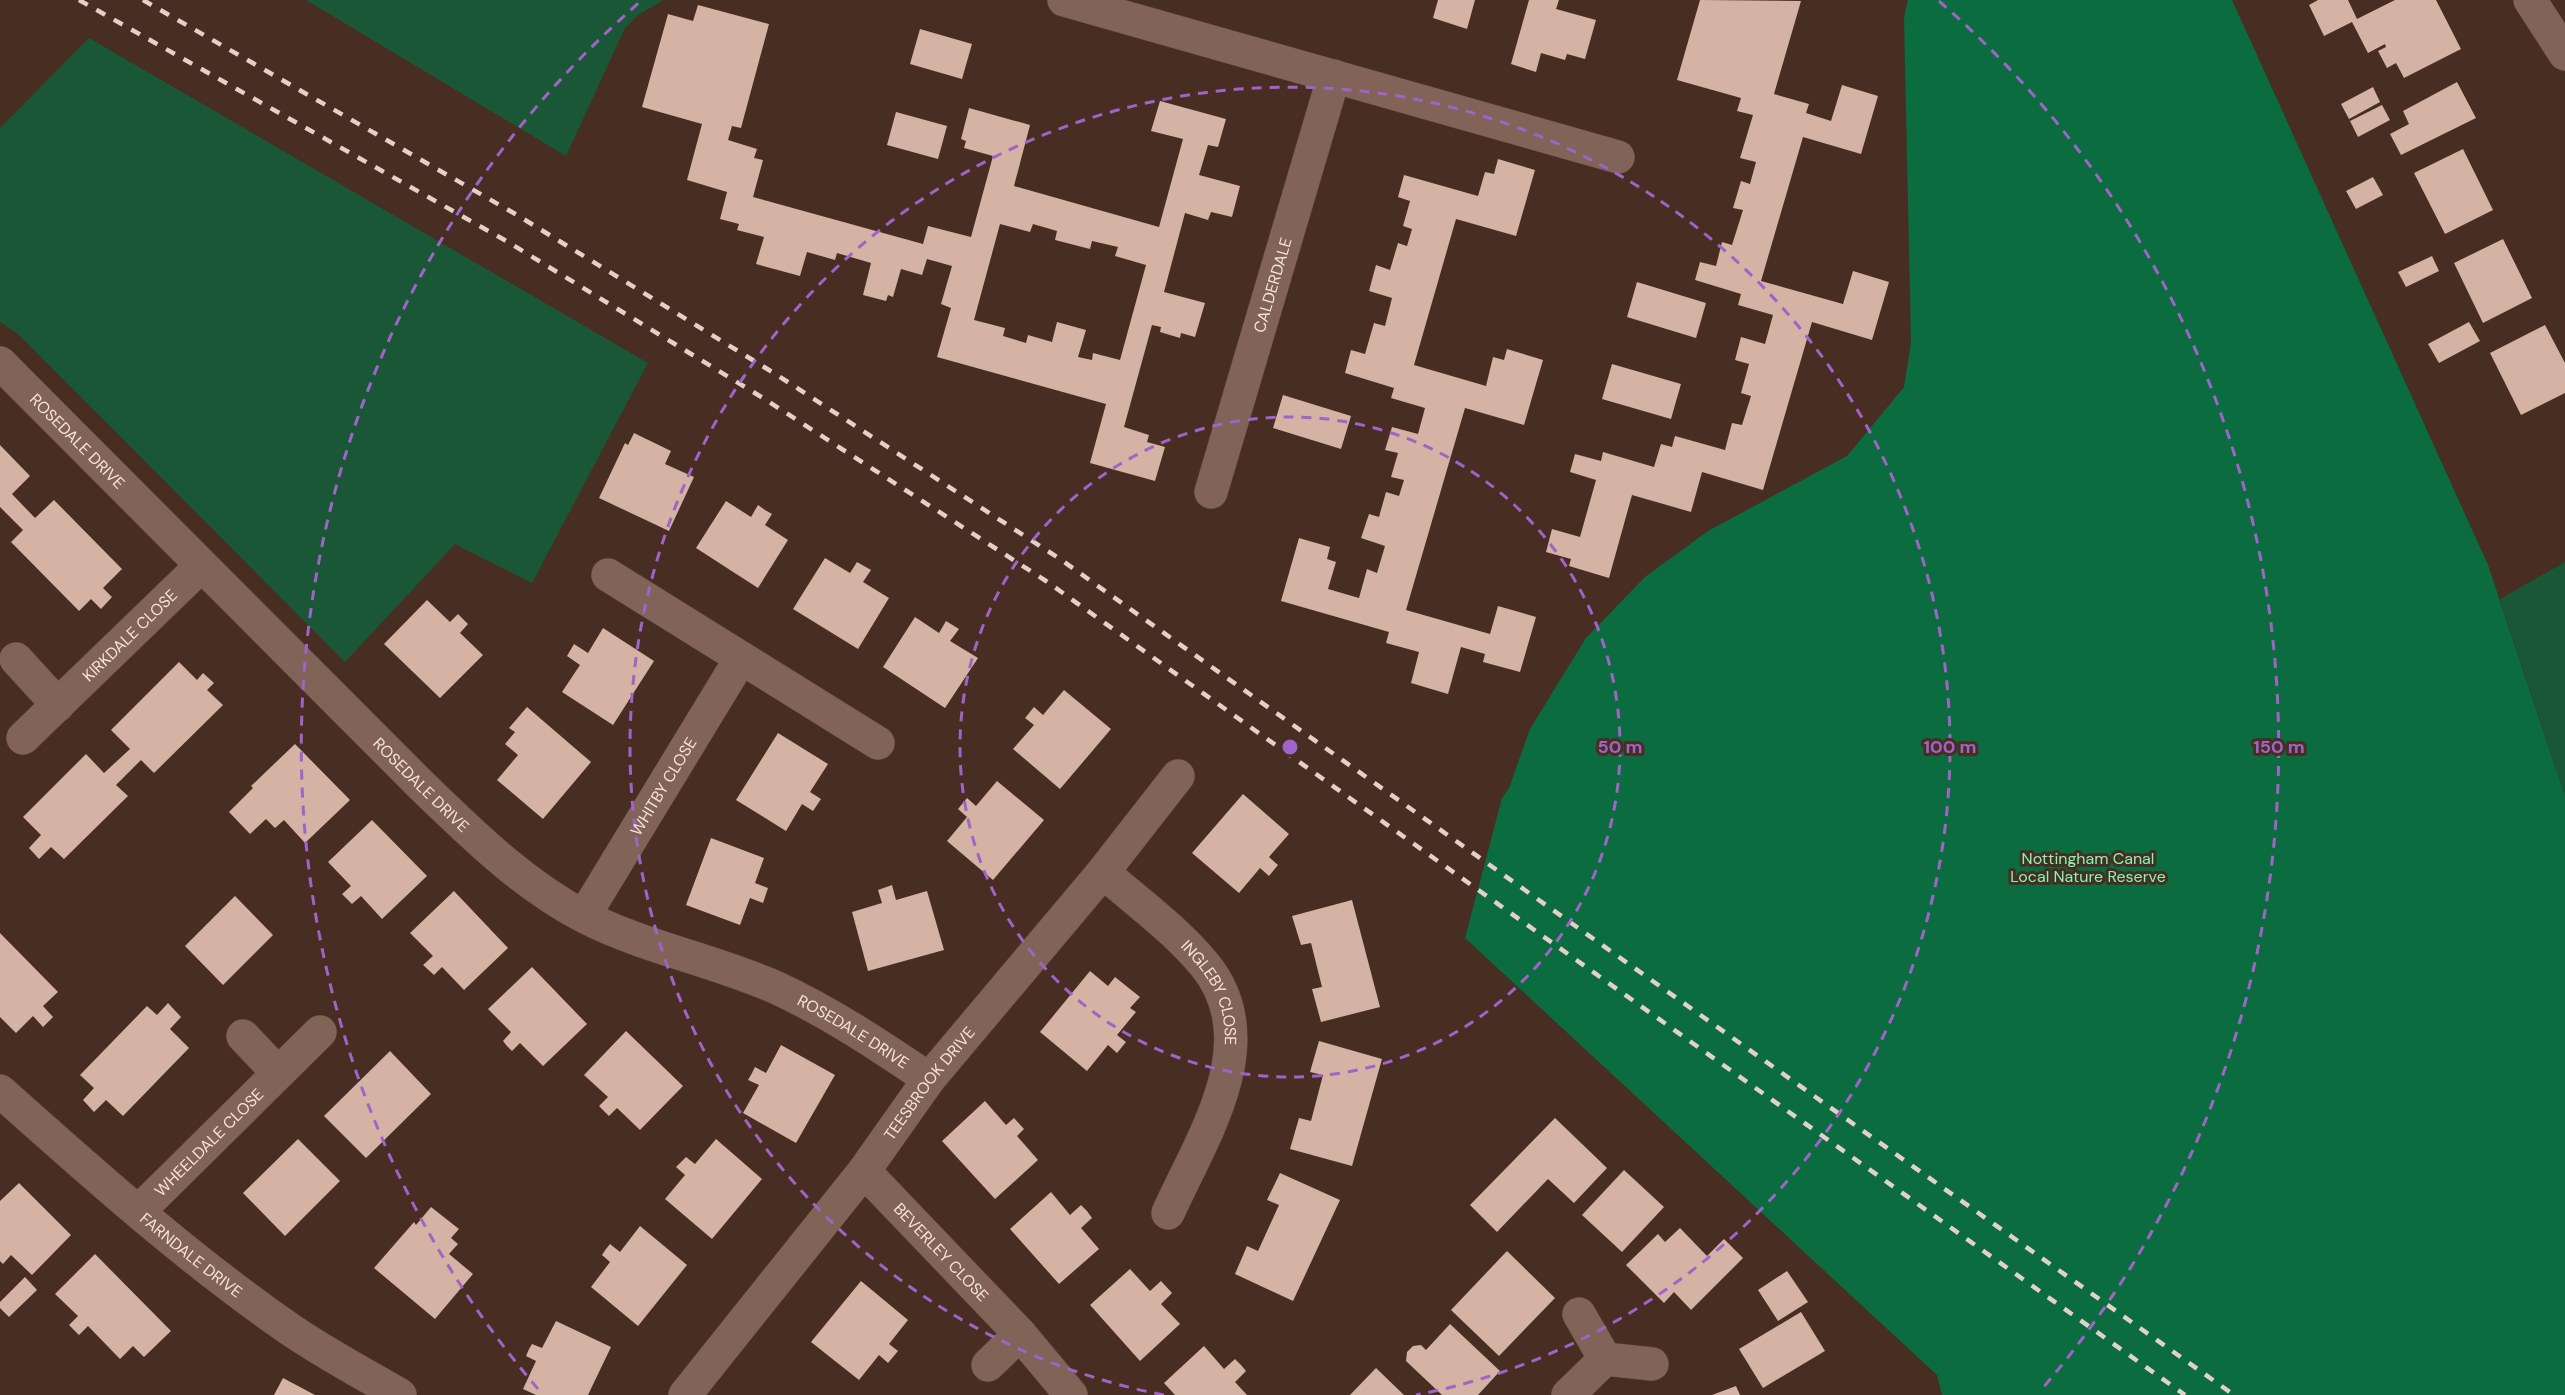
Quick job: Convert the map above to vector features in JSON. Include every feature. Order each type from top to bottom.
[{"type":"street","points":[[1064,0],[1139,10],[1334,76],[1618,157]]},
{"type":"street","points":[[2530,0],[2565,54]]},
{"type":"street","name":"CALDERDALE","points":[[1211,492],[1334,76]]},
{"type":"street","name":"ROSEDALE DRIVE","points":[[0,363],[488,850],[538,889],[619,933],[777,988],[868,1038],[929,1079]]},
{"type":"street","name":"KIRKDALE CLOSE","points":[[23,738],[201,566]]},
{"type":"street","points":[[608,575],[878,743]]},
{"type":"street","name":"WHITBY CLOSE","points":[[584,916],[741,658]]},
{"type":"street","points":[[16,659],[57,705]]},
{"type":"street","name":"TEESBROOK DRIVE","points":[[685,1395],[864,1171],[929,1079],[1103,872],[1178,776]]},
{"type":"street","name":"INGLEBY CLOSE","points":[[1103,872],[1180,938],[1205,966],[1222,994],[1231,1017],[1233,1041],[1230,1066],[1222,1094],[1168,1213]]},
{"type":"street","name":"WHEELDALE CLOSE","points":[[139,1211],[320,1032]]},
{"type":"street","points":[[243,1036],[278,1073]]},
{"type":"street","name":"FARNDALE DRIVE","points":[[0,1091],[139,1211],[275,1318],[400,1395]]},
{"type":"street","name":"BEVERLEY CLOSE","points":[[864,1171],[1020,1334],[1071,1395]]},
{"type":"street","points":[[1579,1314],[1605,1359]]},
{"type":"street","points":[[988,1365],[1020,1334]]},
{"type":"street","points":[[1605,1359],[1653,1364]]},
{"type":"street","points":[[1568,1395],[1605,1359]]},
{"type":"green space","points":[[306,0],[664,0],[638,15],[625,28],[566,156]]},
{"type":"green space","name":"Nottingham Canal Local Nature Reserve","points":[[1908,0],[2232,0],[2488,565],[2565,796],[2565,1395],[1942,1395],[1937,1375],[1465,938],[1502,798],[1509,788],[1530,729],[1586,638],[1645,577],[1708,531],[1847,456],[1904,387],[1911,343],[1904,18]]},
{"type":"green space","points":[[89,38],[648,363],[532,583],[455,544],[345,662],[18,334],[0,322],[0,128]]},
{"type":"green space","points":[[2565,562],[2565,796],[2500,599]]},
{"type":"building","points":[[1438,0],[1475,0],[1467,29],[1433,18]]},
{"type":"building","points":[[1529,0],[1559,0],[1556,9],[1596,20],[1585,59],[1567,54],[1565,60],[1541,53],[1536,72],[1511,64]]},
{"type":"building","points":[[1700,0],[1801,1],[1774,94],[1809,104],[1806,113],[1831,121],[1842,85],[1878,96],[1861,154],[1803,137],[1761,281],[1843,304],[1853,271],[1889,282],[1872,340],[1812,322],[1763,490],[1702,472],[1691,512],[1632,495],[1609,578],[1569,566],[1571,559],[1546,552],[1552,529],[1580,537],[1596,480],[1570,472],[1575,454],[1601,461],[1603,452],[1654,467],[1661,444],[1672,447],[1675,436],[1725,450],[1732,423],[1742,425],[1751,396],[1741,393],[1749,364],[1735,360],[1741,337],[1765,344],[1773,315],[1738,305],[1741,294],[1695,280],[1700,262],[1716,266],[1722,242],[1732,245],[1743,210],[1733,208],[1741,181],[1750,184],[1756,162],[1740,158],[1753,115],[1737,111],[1741,98],[1677,80]]},
{"type":"building","points":[[2318,0],[2348,0],[2357,19],[2395,0],[2436,0],[2461,49],[2404,78],[2396,63],[2387,68],[2378,51],[2386,47],[2385,44],[2368,53],[2352,22],[2324,36],[2309,5]]},
{"type":"building","points":[[698,5],[769,24],[741,128],[732,126],[728,140],[757,149],[754,158],[763,160],[753,197],[923,244],[928,226],[971,237],[993,156],[964,148],[966,141],[961,139],[969,108],[1030,125],[1014,186],[1159,227],[1183,139],[1151,131],[1160,101],[1226,119],[1218,147],[1208,145],[1199,175],[1240,186],[1232,217],[1211,212],[1208,220],[1185,213],[1164,292],[1205,303],[1195,337],[1181,333],[1180,338],[1160,332],[1161,327],[1152,325],[1124,427],[1149,435],[1147,442],[1165,447],[1155,481],[1090,463],[1106,404],[937,357],[951,308],[941,304],[952,266],[927,259],[922,275],[901,269],[893,297],[888,295],[886,301],[863,295],[871,263],[837,253],[835,260],[807,252],[800,276],[756,264],[764,237],[737,230],[739,224],[720,219],[727,192],[687,180],[702,124],[642,107],[668,14],[693,21]],"holes":[[[1000,224],[1030,232],[1033,224],[1057,231],[1055,240],[1090,249],[1092,241],[1118,247],[1115,256],[1146,265],[1120,360],[1093,353],[1092,360],[1078,357],[1086,330],[1057,322],[1052,342],[1028,335],[1026,343],[1003,336],[1005,328],[974,320]]]},
{"type":"building","points":[[920,29],[972,44],[962,79],[910,64]]},
{"type":"building","points":[[2457,82],[2476,118],[2401,155],[2390,134],[2409,124],[2403,111]]},
{"type":"building","points":[[2373,87],[2380,102],[2349,119],[2341,104]]},
{"type":"building","points":[[2382,105],[2390,120],[2358,137],[2350,121]]},
{"type":"building","points":[[896,112],[947,126],[938,159],[887,145]]},
{"type":"building","points":[[2463,149],[2493,210],[2445,234],[2414,173]]},
{"type":"building","points":[[1498,159],[1535,170],[1516,236],[1456,219],[1414,365],[1486,386],[1493,357],[1504,360],[1507,349],[1543,360],[1524,425],[1465,408],[1406,610],[1490,634],[1498,606],[1536,617],[1520,672],[1483,662],[1485,654],[1461,647],[1448,694],[1411,683],[1419,652],[1386,643],[1389,632],[1281,601],[1299,538],[1330,547],[1327,559],[1336,562],[1328,589],[1359,598],[1367,569],[1377,573],[1385,546],[1361,538],[1369,514],[1379,517],[1386,492],[1399,496],[1404,480],[1391,477],[1398,453],[1385,450],[1392,427],[1418,434],[1425,408],[1391,398],[1394,388],[1345,373],[1351,350],[1365,354],[1374,323],[1385,326],[1392,298],[1369,291],[1376,265],[1390,270],[1398,243],[1407,246],[1412,229],[1403,226],[1410,201],[1398,197],[1404,175],[1478,196],[1485,172],[1494,174]]},
{"type":"building","points":[[2373,177],[2383,195],[2356,209],[2346,191]]},
{"type":"building","points":[[2503,239],[2532,298],[2483,323],[2454,263]]},
{"type":"building","points":[[2432,256],[2439,271],[2406,287],[2398,272]]},
{"type":"building","points":[[1637,282],[1706,303],[1696,338],[1627,317]]},
{"type":"building","points":[[2469,322],[2480,341],[2439,363],[2428,344]]},
{"type":"building","points":[[2545,325],[2565,363],[2565,393],[2521,415],[2490,353]]},
{"type":"building","points":[[1612,364],[1681,384],[1671,419],[1602,399]]},
{"type":"building","points":[[1283,395],[1351,416],[1341,449],[1273,428]]},
{"type":"building","points":[[634,433],[671,451],[665,464],[694,477],[669,531],[599,498],[625,443],[628,445]]},
{"type":"building","points":[[0,445],[30,476],[12,494],[35,518],[54,500],[122,569],[103,588],[112,597],[101,609],[91,599],[79,611],[11,542],[23,530],[0,507]]},
{"type":"building","points":[[726,501],[751,517],[758,505],[772,514],[765,525],[788,540],[758,588],[696,548]]},
{"type":"building","points":[[825,558],[850,573],[857,562],[871,570],[863,582],[889,598],[858,649],[793,609]]},
{"type":"building","points":[[427,600],[450,622],[458,614],[468,624],[460,633],[483,655],[440,698],[384,644]]},
{"type":"building","points":[[915,617],[939,633],[946,621],[959,629],[950,641],[978,658],[945,708],[883,667]]},
{"type":"building","points":[[603,628],[654,661],[613,725],[562,692],[580,665],[567,656],[574,644],[588,653]]},
{"type":"building","points":[[179,662],[197,680],[203,673],[214,683],[207,690],[223,705],[154,773],[141,760],[116,785],[128,796],[64,859],[51,847],[39,859],[29,848],[41,835],[23,817],[86,754],[104,773],[130,749],[111,730]]},
{"type":"building","points":[[1064,690],[1111,729],[1060,789],[1013,749],[1034,725],[1025,718],[1034,707],[1043,715]]},
{"type":"building","points":[[527,707],[591,762],[543,819],[497,780],[518,755],[505,744],[515,732],[509,728]]},
{"type":"building","points":[[778,733],[828,764],[810,792],[821,799],[813,811],[802,804],[786,831],[736,800]]},
{"type":"building","points":[[295,744],[350,800],[305,843],[284,820],[275,828],[266,819],[250,834],[229,812],[253,788],[251,786]]},
{"type":"building","points":[[997,781],[1044,820],[993,880],[947,841],[967,817],[958,809],[967,798],[976,806]]},
{"type":"building","points":[[1243,794],[1289,834],[1269,857],[1278,865],[1269,876],[1260,868],[1239,893],[1192,853]]},
{"type":"building","points":[[372,820],[427,876],[382,919],[361,896],[352,904],[342,894],[351,886],[328,862]]},
{"type":"building","points":[[711,838],[764,858],[755,883],[768,888],[763,903],[750,898],[740,925],[686,905]]},
{"type":"building","points":[[892,885],[896,900],[927,891],[944,950],[868,971],[852,912],[882,903],[878,890]]},
{"type":"building","points":[[454,891],[508,948],[464,990],[442,967],[434,975],[423,965],[433,956],[410,933]]},
{"type":"building","points":[[235,896],[273,935],[223,985],[185,946]]},
{"type":"building","points":[[1352,900],[1380,1007],[1321,1022],[1312,989],[1322,987],[1311,943],[1301,945],[1292,916]]},
{"type":"building","points":[[0,933],[58,992],[43,1006],[53,1017],[43,1027],[33,1016],[16,1033],[0,1017]]},
{"type":"building","points":[[532,967],[587,1024],[543,1066],[520,1043],[512,1051],[507,1046],[503,1041],[511,1032],[488,1009]]},
{"type":"building","points":[[1090,971],[1108,986],[1115,977],[1140,997],[1130,1008],[1136,1012],[1117,1035],[1126,1042],[1117,1053],[1108,1045],[1087,1071],[1040,1032]]},
{"type":"building","points":[[168,1003],[181,1017],[170,1029],[189,1048],[123,1116],[106,1100],[94,1112],[83,1100],[94,1088],[80,1075],[147,1006],[157,1015]]},
{"type":"building","points":[[626,1031],[683,1086],[640,1130],[617,1108],[609,1116],[599,1106],[608,1097],[584,1075]]},
{"type":"building","points":[[1319,1041],[1382,1059],[1352,1166],[1290,1149],[1299,1118],[1311,1121],[1323,1075],[1310,1072]]},
{"type":"building","points":[[781,1045],[835,1075],[796,1143],[743,1113],[759,1085],[748,1080],[755,1067],[766,1073]]},
{"type":"building","points":[[390,1051],[431,1094],[366,1158],[324,1116]]},
{"type":"building","points":[[985,1101],[1006,1125],[1014,1118],[1024,1129],[1017,1136],[1038,1160],[995,1199],[942,1141]]},
{"type":"building","points":[[1555,1118],[1607,1168],[1574,1203],[1548,1179],[1497,1232],[1470,1205]]},
{"type":"building","points":[[298,1139],[340,1181],[285,1236],[243,1193]]},
{"type":"building","points":[[716,1139],[762,1179],[712,1239],[665,1199],[685,1175],[676,1167],[686,1157],[695,1164]]},
{"type":"building","points":[[1624,1170],[1664,1207],[1622,1252],[1582,1215]]},
{"type":"building","points":[[1280,1173],[1340,1200],[1293,1301],[1235,1274],[1247,1246],[1258,1251],[1279,1205],[1267,1200]]},
{"type":"building","points":[[19,1183],[71,1235],[32,1275],[11,1255],[3,1264],[0,1261],[0,1201]]},
{"type":"building","points":[[1051,1192],[1070,1215],[1081,1205],[1087,1211],[1092,1218],[1081,1228],[1099,1249],[1059,1284],[1010,1229]]},
{"type":"building","points":[[431,1207],[459,1229],[451,1238],[458,1244],[449,1254],[473,1274],[435,1319],[374,1268],[414,1222],[416,1225]]},
{"type":"building","points":[[640,1226],[687,1265],[638,1326],[591,1287],[610,1262],[602,1255],[610,1244],[620,1252]]},
{"type":"building","points":[[1680,1228],[1707,1256],[1724,1239],[1743,1258],[1691,1310],[1674,1292],[1664,1303],[1626,1265],[1658,1234],[1665,1242]]},
{"type":"building","points":[[1507,1251],[1555,1298],[1499,1356],[1451,1310]]},
{"type":"building","points":[[95,1254],[171,1331],[144,1357],[133,1346],[120,1359],[88,1326],[79,1335],[69,1325],[78,1316],[55,1294]]},
{"type":"building","points":[[1130,1269],[1150,1291],[1161,1281],[1172,1293],[1161,1304],[1180,1324],[1140,1361],[1090,1305]]},
{"type":"building","points":[[1787,1271],[1808,1302],[1778,1321],[1758,1290]]},
{"type":"building","points":[[25,1277],[37,1290],[9,1317],[0,1308],[0,1302]]},
{"type":"building","points":[[861,1281],[908,1320],[889,1344],[898,1351],[888,1363],[879,1355],[859,1380],[811,1342]]},
{"type":"building","points":[[1801,1312],[1825,1351],[1763,1388],[1739,1349]]},
{"type":"building","points":[[556,1321],[611,1347],[588,1395],[536,1395],[523,1389],[536,1361],[526,1356],[529,1349],[532,1344],[542,1348]]},
{"type":"building","points":[[1450,1324],[1500,1371],[1478,1395],[1442,1395],[1406,1361],[1407,1352],[1413,1346],[1421,1345],[1426,1350]]},
{"type":"building","points":[[1204,1346],[1224,1369],[1235,1359],[1241,1365],[1246,1371],[1235,1382],[1247,1395],[1175,1395],[1164,1383]]},
{"type":"building","points":[[1376,1368],[1404,1395],[1350,1395]]},
{"type":"building","points":[[283,1378],[315,1395],[274,1395]]},
{"type":"building","points":[[1736,1386],[1740,1395],[1712,1395]]},
{"type":"railway","points":[[79,0],[508,242],[763,398],[1046,581],[2185,1395]]},
{"type":"railway","points":[[143,0],[517,215],[777,375],[1060,559],[2234,1395]]}]
